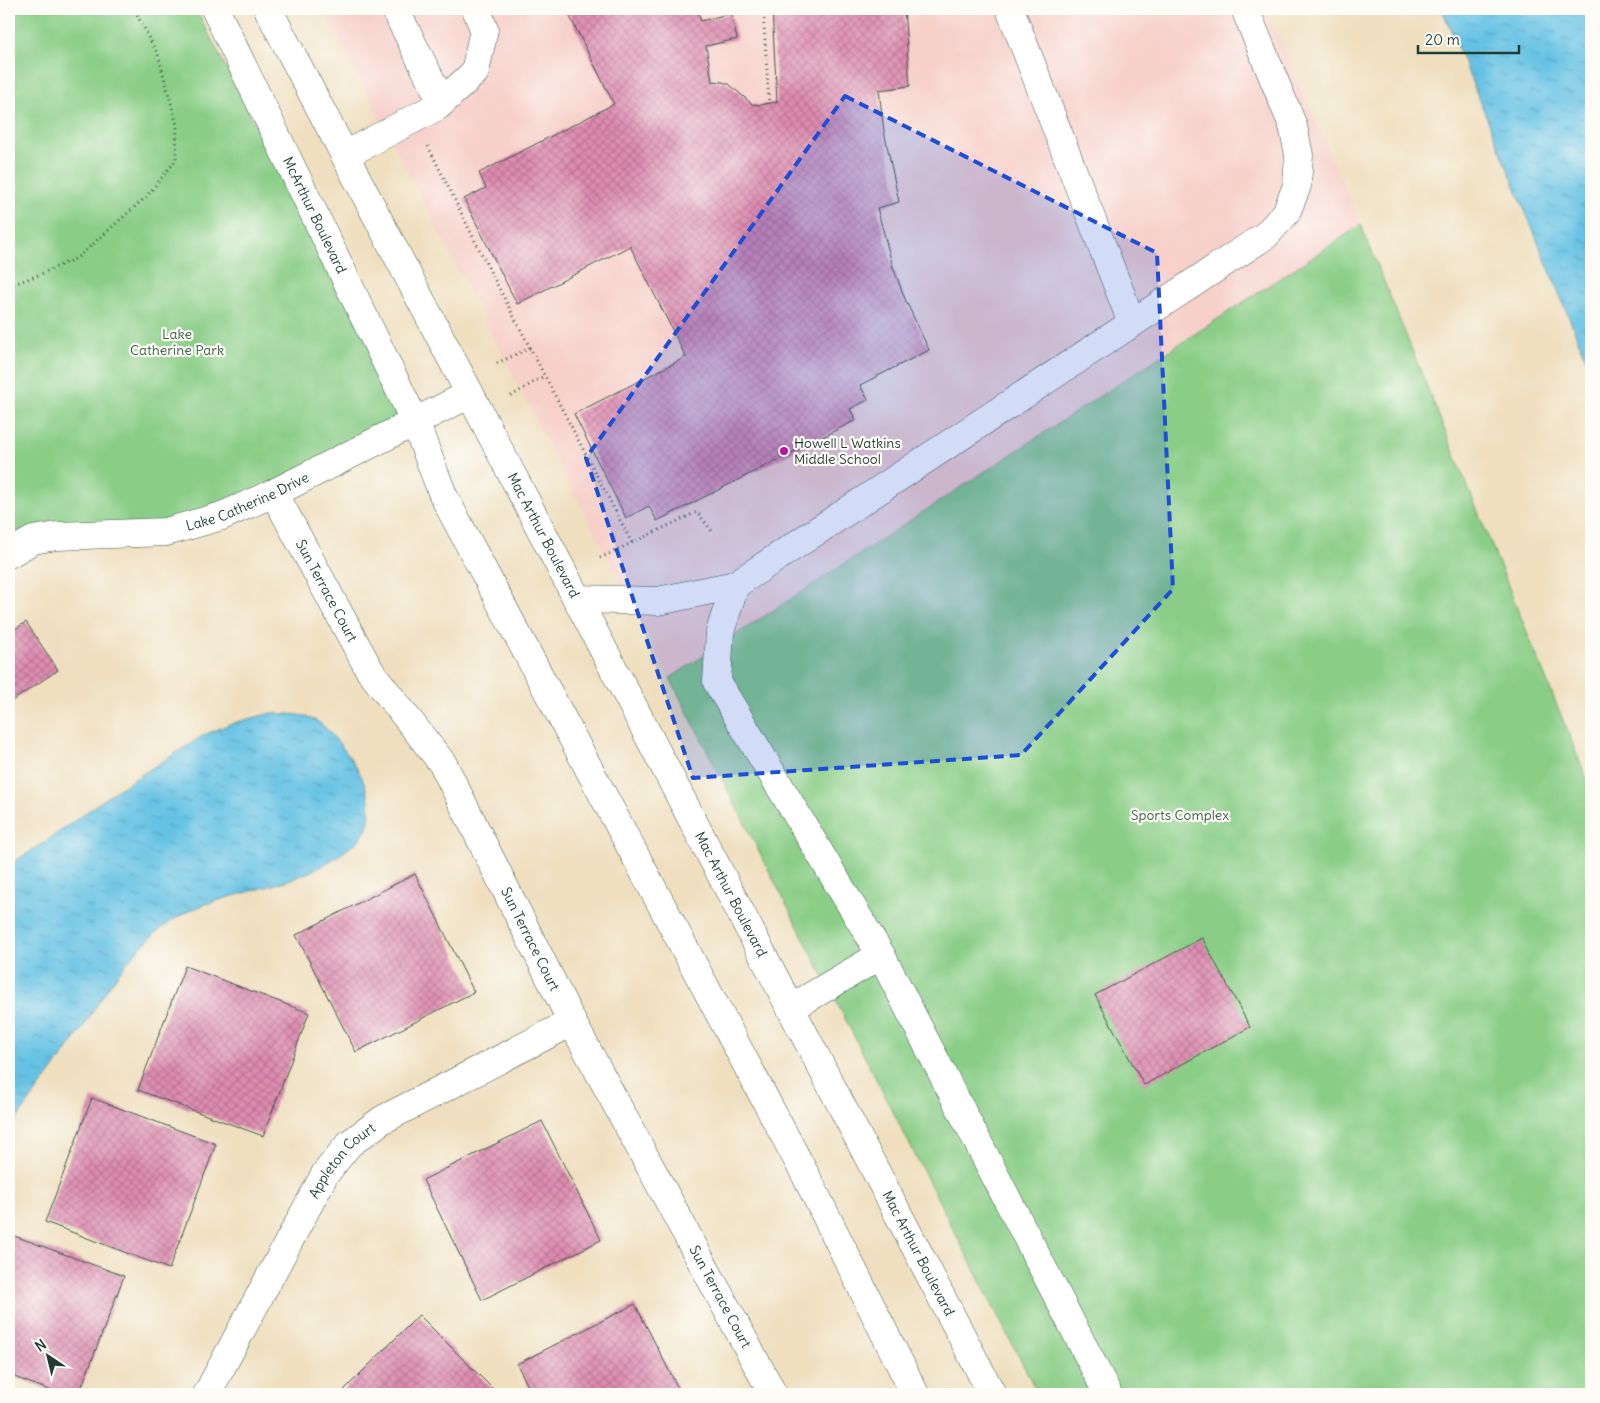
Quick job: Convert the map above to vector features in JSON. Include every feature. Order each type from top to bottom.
[{"type":"street","name":"McArthur Boulevard","points":[[215,9],[415,422]]},
{"type":"street","points":[[268,9],[470,394]]},
{"type":"street","points":[[395,9],[442,102]]},
{"type":"street","points":[[345,155],[438,106],[475,72],[484,29],[476,9]]},
{"type":"street","points":[[1010,9],[1132,323]]},
{"type":"street","points":[[577,598],[658,601],[735,585],[1266,235],[1286,213],[1298,186],[1299,155],[1293,126],[1245,9]]},
{"type":"street","name":"Lake Catherine Drive","points":[[9,554],[33,540],[57,536],[166,532],[222,516],[274,493],[470,394]]},
{"type":"street","name":"Mac Arthur Boulevard","points":[[470,394],[992,1394]]},
{"type":"street","points":[[415,422],[443,495],[806,1176],[915,1394]]},
{"type":"street","name":"Sun Terrace Court","points":[[274,493],[370,671],[443,764],[572,1022],[773,1394]]},
{"type":"street","points":[[735,585],[720,632],[717,682],[881,955],[1108,1394]]},
{"type":"street","points":[[791,1008],[881,955]]},
{"type":"street","name":"Appleton Court","points":[[207,1394],[325,1174],[349,1144],[382,1120],[572,1022]]},
{"type":"path","points":[[9,286],[77,258],[146,197],[176,160],[177,125],[158,55],[134,9]]},
{"type":"path","points":[[763,9],[768,104]]},
{"type":"path","points":[[428,146],[490,271],[632,543]]},
{"type":"path","points":[[497,363],[530,348]]},
{"type":"path","points":[[511,396],[544,376]]},
{"type":"path","points":[[600,558],[697,512],[712,531]]},
{"type":"highlighted area","points":[[845,96],[1157,253],[1173,589],[1021,755],[693,778],[586,458]]},
{"type":"shaded area","name":"Howell L Watkins Middle School","points":[[323,9],[1266,9],[1361,225],[670,678]]},
{"type":"green space","name":"Lake Catherine Park","points":[[9,9],[196,9],[404,418],[272,488],[164,525],[9,546]]},
{"type":"green space","name":"Sports Complex","points":[[1361,225],[1591,789],[1591,1394],[1038,1394],[670,678]]},
{"type":"water","points":[[1442,9],[1591,9],[1591,371]]},
{"type":"water","points":[[271,713],[304,716],[312,719],[326,728],[342,747],[361,775],[365,786],[370,808],[366,830],[357,842],[345,851],[310,871],[293,879],[193,909],[155,934],[116,976],[80,1032],[9,1130],[9,865],[45,842],[114,792],[204,735],[230,724]]},
{"type":"building","points":[[566,9],[697,9],[701,21],[731,13],[737,39],[706,46],[712,81],[729,84],[752,104],[759,105],[777,102],[772,9],[904,9],[910,86],[879,90],[884,131],[899,202],[877,208],[893,267],[905,299],[929,350],[860,385],[868,400],[850,409],[856,420],[657,521],[649,506],[626,518],[574,414],[686,357],[630,246],[517,304],[464,199],[486,188],[479,173],[614,104]]},
{"type":"building","points":[[26,622],[58,670],[9,703],[9,633]]},
{"type":"building","points":[[415,874],[474,992],[356,1052],[296,935]]},
{"type":"building","points":[[1202,938],[1250,1027],[1144,1085],[1095,995]]},
{"type":"building","points":[[185,966],[309,1013],[263,1136],[138,1090]]},
{"type":"building","points":[[92,1098],[216,1144],[169,1269],[45,1222]]},
{"type":"building","points":[[542,1121],[601,1240],[482,1300],[423,1180]]},
{"type":"building","points":[[9,1234],[124,1276],[79,1394],[60,1394],[9,1375]]},
{"type":"building","points":[[635,1304],[681,1394],[532,1394],[517,1364]]},
{"type":"building","points":[[419,1315],[498,1394],[340,1394]]},
{"type":"place","name":"Howell L Watkins Middle School","points":[[784,451]]}]
